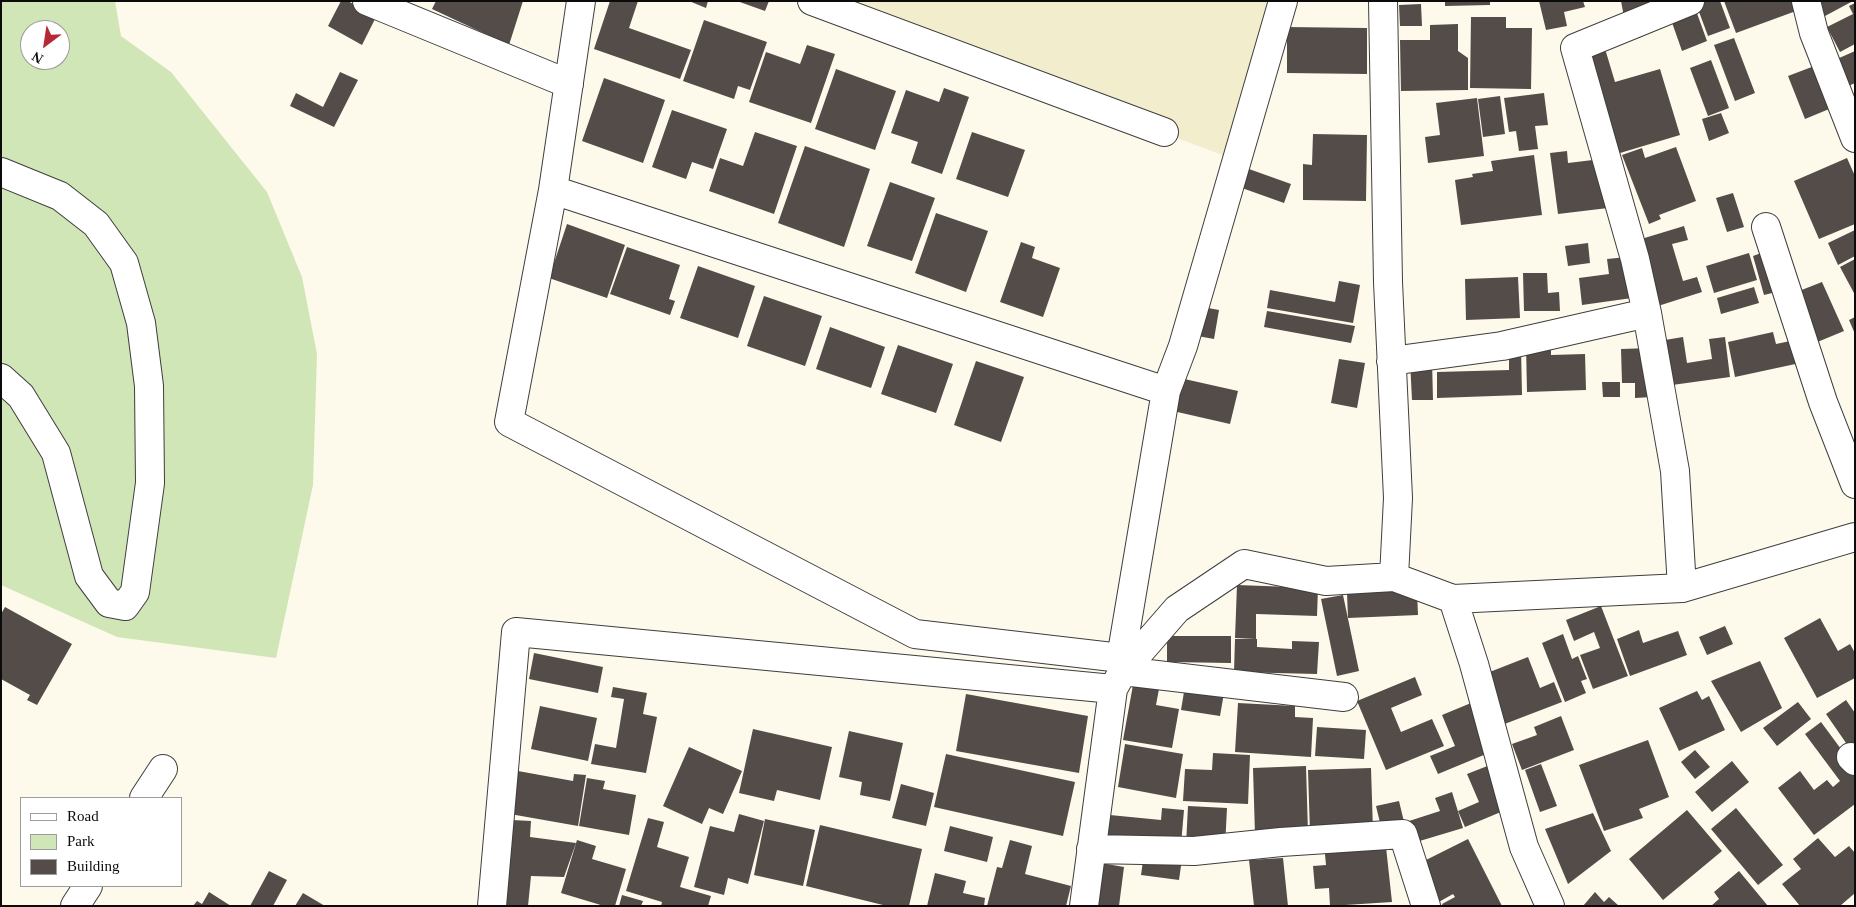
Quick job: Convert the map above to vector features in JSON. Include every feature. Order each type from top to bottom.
[{"type":"street","points":[[368,1],[569,84]]},
{"type":"street","points":[[581,1],[553,190],[509,422],[915,634],[1119,673]]},
{"type":"street","points":[[812,1],[1164,132]]},
{"type":"street","points":[[1084,906],[1091,849],[1166,390],[1183,346],[1283,1]]},
{"type":"street","points":[[1383,1],[1388,282],[1398,498],[1394,577]]},
{"type":"street","points":[[1682,588],[1675,471],[1647,313],[1635,259],[1575,48],[1690,1]]},
{"type":"street","points":[[1806,1],[1814,33],[1855,138]]},
{"type":"street","points":[[1,172],[60,196],[96,224],[124,263],[141,323],[149,386],[150,482],[135,592],[125,606],[109,603],[89,576],[56,453],[21,396],[1,378]]},
{"type":"street","points":[[553,190],[1166,390]]},
{"type":"street","points":[[1766,227],[1823,402],[1855,484]]},
{"type":"street","points":[[1392,361],[1502,346],[1647,313]]},
{"type":"street","points":[[1119,673],[1177,609],[1244,564],[1326,581],[1394,577],[1453,599],[1682,588],[1855,537]]},
{"type":"street","points":[[1453,599],[1474,664],[1524,847],[1550,906]]},
{"type":"street","points":[[492,906],[516,632],[1119,673],[1344,696]]},
{"type":"street","points":[[145,797],[163,769]]},
{"type":"street","points":[[1091,849],[1194,851],[1281,842],[1403,834],[1426,906]]},
{"type":"street","points":[[75,906],[87,887]]},
{"type":"shaded area","points":[[812,1],[1283,1],[1238,161]]},
{"type":"green space","points":[[1,1],[115,1],[121,36],[171,72],[267,192],[302,277],[317,354],[313,485],[276,658],[117,637],[1,585]]},
{"type":"building","points":[[341,1],[348,1],[376,17],[362,45],[328,26]]},
{"type":"building","points":[[436,1],[523,1],[509,45],[432,9]]},
{"type":"building","points":[[610,1],[638,1],[629,28],[691,50],[680,79],[594,49]]},
{"type":"building","points":[[689,1],[708,1],[706,8]]},
{"type":"building","points":[[737,1],[769,1],[765,11]]},
{"type":"building","points":[[1445,1],[1490,1],[1490,5],[1445,6]]},
{"type":"building","points":[[1539,1],[1583,1],[1585,7],[1564,12],[1567,26],[1546,30]]},
{"type":"building","points":[[1621,1],[1657,1],[1624,17]]},
{"type":"building","points":[[1695,1],[1720,1],[1730,28],[1708,36]]},
{"type":"building","points":[[1724,1],[1792,1],[1796,11],[1736,33]]},
{"type":"building","points":[[1817,1],[1853,1],[1825,16]]},
{"type":"building","points":[[1855,3],[1855,44],[1840,52],[1827,27],[1853,14],[1849,6]]},
{"type":"building","points":[[1421,4],[1422,26],[1400,26],[1399,5]]},
{"type":"building","points":[[1694,5],[1707,41],[1682,51],[1669,14]]},
{"type":"building","points":[[1471,17],[1506,17],[1506,28],[1532,28],[1531,89],[1470,88]]},
{"type":"building","points":[[704,20],[767,42],[750,90],[738,86],[734,99],[683,81]]},
{"type":"building","points":[[1458,24],[1458,51],[1468,58],[1468,90],[1401,91],[1400,40],[1430,40],[1430,25]]},
{"type":"building","points":[[1287,27],[1367,28],[1367,74],[1287,73]]},
{"type":"building","points":[[1734,38],[1755,93],[1735,101],[1714,45]]},
{"type":"building","points":[[1603,42],[1615,82],[1660,69],[1680,135],[1610,156],[1578,50]]},
{"type":"building","points":[[807,45],[835,54],[811,123],[749,102],[766,52],[800,64]]},
{"type":"building","points":[[1855,51],[1855,83],[1842,89],[1837,59]]},
{"type":"building","points":[[1711,60],[1729,108],[1708,116],[1690,68]]},
{"type":"building","points":[[1817,65],[1834,107],[1805,119],[1788,76]]},
{"type":"building","points":[[836,69],[896,91],[875,150],[815,129]]},
{"type":"building","points":[[340,72],[358,80],[334,127],[290,106],[296,93],[323,107]]},
{"type":"building","points":[[604,78],[665,100],[643,163],[582,141]]},
{"type":"building","points":[[944,88],[969,97],[942,174],[911,163],[918,142],[891,133],[906,90],[939,102]]},
{"type":"building","points":[[1544,93],[1548,125],[1535,126],[1538,149],[1519,151],[1516,131],[1509,132],[1504,98]]},
{"type":"building","points":[[1500,96],[1505,134],[1483,137],[1478,99]]},
{"type":"building","points":[[1477,98],[1484,156],[1428,163],[1425,137],[1440,135],[1436,103]]},
{"type":"building","points":[[672,110],[727,129],[713,169],[692,162],[686,179],[652,167]]},
{"type":"building","points":[[1721,113],[1729,133],[1709,141],[1702,119]]},
{"type":"building","points":[[755,132],[797,146],[774,214],[709,191],[720,158],[743,166]]},
{"type":"building","points":[[972,132],[1025,150],[1008,197],[956,179]]},
{"type":"building","points":[[1313,134],[1367,135],[1366,201],[1303,200],[1303,164],[1312,165]]},
{"type":"building","points":[[805,146],[870,169],[844,247],[778,223]]},
{"type":"building","points":[[1676,147],[1696,201],[1659,215],[1661,219],[1649,224],[1622,155],[1642,148],[1645,158]]},
{"type":"building","points":[[1567,151],[1568,163],[1601,159],[1608,208],[1558,214],[1550,153]]},
{"type":"building","points":[[1534,155],[1542,215],[1461,225],[1455,180],[1473,177],[1472,174],[1493,171],[1491,161]]},
{"type":"building","points":[[1847,158],[1855,176],[1855,224],[1819,239],[1794,181]]},
{"type":"building","points":[[1249,169],[1291,184],[1284,203],[1242,188]]},
{"type":"building","points":[[890,182],[935,198],[912,261],[867,246]]},
{"type":"building","points":[[1733,193],[1744,227],[1727,232],[1716,198]]},
{"type":"building","points":[[936,213],[988,231],[966,292],[915,273]]},
{"type":"building","points":[[567,224],[625,245],[607,298],[549,278]]},
{"type":"building","points":[[1684,226],[1688,240],[1672,244],[1683,281],[1697,277],[1702,292],[1658,306],[1638,240]]},
{"type":"building","points":[[1855,230],[1855,256],[1838,265],[1828,243]]},
{"type":"building","points":[[1021,242],[1035,247],[1032,258],[1060,268],[1043,317],[1000,302]]},
{"type":"building","points":[[1588,243],[1590,263],[1568,266],[1565,246]]},
{"type":"building","points":[[627,247],[680,265],[669,299],[675,301],[670,315],[610,294]]},
{"type":"building","points":[[1764,252],[1776,292],[1764,295],[1753,256]]},
{"type":"building","points":[[1749,253],[1757,280],[1714,293],[1706,266]]},
{"type":"building","points":[[1627,257],[1632,298],[1582,305],[1579,278],[1609,274],[1607,259]]},
{"type":"building","points":[[1855,259],[1855,295],[1840,267]]},
{"type":"building","points":[[698,266],[755,286],[738,338],[680,318]]},
{"type":"building","points":[[1523,273],[1547,273],[1548,293],[1559,292],[1560,311],[1524,311]]},
{"type":"building","points":[[1518,277],[1520,318],[1466,320],[1465,279]]},
{"type":"building","points":[[1339,281],[1360,285],[1353,323],[1267,308],[1270,290],[1335,302]]},
{"type":"building","points":[[1822,282],[1844,331],[1815,343],[1794,293]]},
{"type":"building","points":[[1754,287],[1759,303],[1721,314],[1717,298]]},
{"type":"building","points":[[764,296],[822,316],[805,366],[747,346]]},
{"type":"building","points":[[1197,306],[1219,310],[1214,339],[1192,335]]},
{"type":"building","points":[[1267,311],[1355,326],[1351,343],[1264,327]]},
{"type":"building","points":[[1855,317],[1855,334],[1849,320]]},
{"type":"building","points":[[830,327],[885,347],[871,388],[816,369]]},
{"type":"building","points":[[1773,332],[1776,344],[1795,340],[1800,363],[1735,377],[1728,342]]},
{"type":"building","points":[[1683,337],[1687,363],[1712,359],[1709,339],[1725,337],[1730,377],[1665,386],[1659,341]]},
{"type":"building","points":[[1551,344],[1551,355],[1585,354],[1586,390],[1527,392],[1526,345]]},
{"type":"building","points":[[898,345],[953,364],[936,413],[881,394]]},
{"type":"building","points":[[1521,348],[1522,395],[1437,398],[1437,372],[1509,370],[1509,349]]},
{"type":"building","points":[[1651,348],[1652,397],[1635,398],[1635,383],[1622,383],[1621,349]]},
{"type":"building","points":[[1339,359],[1365,363],[1357,408],[1331,403]]},
{"type":"building","points":[[1410,360],[1432,360],[1433,400],[1412,400]]},
{"type":"building","points":[[976,361],[1024,377],[1001,442],[954,425]]},
{"type":"building","points":[[1180,378],[1238,391],[1230,424],[1173,411]]},
{"type":"building","points":[[1602,382],[1620,382],[1620,397],[1603,397]]},
{"type":"building","points":[[1237,585],[1318,588],[1317,616],[1256,614],[1256,639],[1235,638]]},
{"type":"building","points":[[1417,590],[1418,615],[1348,618],[1347,593]]},
{"type":"building","points":[[1343,595],[1359,671],[1337,676],[1321,599]]},
{"type":"building","points":[[1601,606],[1628,676],[1593,689],[1580,655],[1600,648],[1594,632],[1574,641],[1566,620]]},
{"type":"building","points":[[5,607],[72,644],[37,705],[27,700],[30,695],[1,679],[1,614]]},
{"type":"building","points":[[1820,618],[1838,651],[1850,644],[1855,653],[1855,678],[1817,698],[1784,638]]},
{"type":"building","points":[[1725,626],[1733,644],[1707,655],[1699,637]]},
{"type":"building","points":[[1639,630],[1643,643],[1678,631],[1687,655],[1630,676],[1617,639]]},
{"type":"building","points":[[1563,634],[1572,659],[1578,656],[1587,679],[1581,681],[1586,693],[1565,702],[1542,643]]},
{"type":"building","points":[[1167,636],[1231,636],[1231,663],[1167,662]]},
{"type":"building","points":[[1235,639],[1257,639],[1257,647],[1292,649],[1292,641],[1319,642],[1317,674],[1234,672]]},
{"type":"building","points":[[534,653],[603,667],[598,693],[529,679]]},
{"type":"building","points":[[1528,657],[1540,688],[1554,682],[1562,702],[1502,725],[1482,675]]},
{"type":"building","points":[[1760,661],[1782,708],[1741,732],[1711,681]]},
{"type":"building","points":[[1415,677],[1422,695],[1391,708],[1401,732],[1432,719],[1444,746],[1386,770],[1357,701]]},
{"type":"building","points":[[1133,685],[1159,689],[1156,705],[1179,709],[1172,748],[1123,740]]},
{"type":"building","points":[[1185,686],[1224,693],[1220,716],[1181,710]]},
{"type":"building","points":[[613,687],[647,693],[643,714],[657,717],[646,773],[591,764],[595,744],[616,748],[624,699],[611,697]]},
{"type":"building","points":[[1697,691],[1702,700],[1709,696],[1725,730],[1679,751],[1659,708]]},
{"type":"building","points":[[966,694],[1088,716],[1079,773],[956,751]]},
{"type":"building","points":[[1846,700],[1855,713],[1855,756],[1826,714]]},
{"type":"building","points":[[1798,702],[1811,719],[1777,746],[1763,728]]},
{"type":"building","points":[[1238,703],[1295,706],[1295,717],[1313,718],[1311,757],[1235,752]]},
{"type":"building","points":[[1471,703],[1491,752],[1438,774],[1430,756],[1455,746],[1442,715]]},
{"type":"building","points":[[540,706],[597,718],[588,761],[531,749]]},
{"type":"building","points":[[1561,716],[1574,750],[1522,770],[1512,744],[1537,735],[1534,727]]},
{"type":"building","points":[[1821,722],[1855,768],[1855,804],[1814,835],[1778,788],[1800,771],[1814,790],[1827,780],[1833,787],[1840,781],[1805,734]]},
{"type":"building","points":[[1317,727],[1366,730],[1364,759],[1315,756]]},
{"type":"building","points":[[753,729],[832,747],[820,800],[777,790],[774,801],[739,793]]},
{"type":"building","points":[[849,731],[903,743],[890,801],[860,795],[862,782],[839,777]]},
{"type":"building","points":[[1648,740],[1669,797],[1639,809],[1643,818],[1604,831],[1579,765]]},
{"type":"building","points":[[1125,744],[1183,754],[1176,798],[1118,787]]},
{"type":"building","points":[[689,747],[742,771],[723,814],[709,808],[702,824],[663,806]]},
{"type":"building","points":[[1695,750],[1710,767],[1695,779],[1681,762]]},
{"type":"building","points":[[1213,753],[1250,755],[1248,804],[1183,801],[1185,769],[1212,770]]},
{"type":"building","points":[[946,754],[1075,782],[1063,836],[934,807]]},
{"type":"building","points":[[1732,761],[1749,782],[1712,812],[1695,792]]},
{"type":"building","points":[[1541,764],[1557,806],[1540,812],[1525,770]]},
{"type":"building","points":[[1490,765],[1508,809],[1465,827],[1458,811],[1479,802],[1467,774]]},
{"type":"building","points":[[1306,766],[1308,833],[1255,835],[1253,768]]},
{"type":"building","points":[[1371,768],[1373,831],[1310,833],[1308,770]]},
{"type":"building","points":[[518,771],[573,781],[574,774],[586,775],[578,826],[510,814]]},
{"type":"building","points":[[587,778],[605,781],[603,789],[636,795],[629,835],[579,826]]},
{"type":"building","points":[[901,784],[934,793],[926,826],[892,818]]},
{"type":"building","points":[[1452,792],[1463,828],[1413,843],[1406,822],[1440,811],[1435,798]]},
{"type":"building","points":[[1399,801],[1405,826],[1382,831],[1376,806]]},
{"type":"building","points":[[1188,806],[1227,808],[1225,847],[1186,845]]},
{"type":"building","points":[[1162,808],[1184,810],[1181,845],[1108,838],[1110,815],[1161,820]]},
{"type":"building","points":[[1736,808],[1783,865],[1758,885],[1711,829]]},
{"type":"building","points":[[1687,810],[1722,851],[1663,900],[1629,859]]},
{"type":"building","points":[[1593,813],[1611,851],[1568,884],[1545,829]]},
{"type":"building","points":[[739,814],[764,821],[748,884],[728,878],[724,895],[694,887],[710,826],[734,832]]},
{"type":"building","points":[[648,818],[664,822],[657,847],[689,857],[680,887],[711,896],[708,906],[661,906],[662,902],[626,891]]},
{"type":"building","points":[[765,819],[815,830],[803,886],[754,875]]},
{"type":"building","points":[[512,820],[531,821],[530,837],[576,843],[564,877],[531,876],[528,906],[505,906]]},
{"type":"building","points":[[820,825],[922,849],[909,906],[887,906],[806,886]]},
{"type":"building","points":[[950,826],[993,837],[987,862],[944,851]]},
{"type":"building","points":[[1385,838],[1392,902],[1330,906],[1329,888],[1315,889],[1313,866],[1326,865],[1324,844]]},
{"type":"building","points":[[1818,838],[1835,857],[1849,846],[1855,853],[1855,893],[1840,906],[1800,906],[1782,884],[1801,869],[1793,859]]},
{"type":"building","points":[[1468,839],[1502,906],[1443,906],[1442,904],[1455,897],[1453,894],[1437,903],[1418,864]]},
{"type":"building","points":[[577,840],[596,846],[592,859],[626,869],[615,906],[604,906],[561,893]]},
{"type":"building","points":[[1010,840],[1032,846],[1025,874],[1071,886],[1066,906],[987,906],[997,867],[1002,868]]},
{"type":"building","points":[[1144,854],[1182,859],[1179,880],[1141,875]]},
{"type":"building","points":[[1283,858],[1288,906],[1254,906],[1249,860]]},
{"type":"building","points":[[1101,863],[1124,867],[1119,906],[1095,906]]},
{"type":"building","points":[[269,871],[287,880],[273,906],[250,906]]},
{"type":"building","points":[[1739,871],[1768,906],[1711,906],[1719,899],[1714,892]]},
{"type":"building","points":[[935,873],[966,881],[963,893],[985,898],[984,906],[927,906]]},
{"type":"building","points":[[209,892],[231,906],[193,906],[197,901],[202,904]]},
{"type":"building","points":[[1595,892],[1604,902],[1609,897],[1619,906],[1583,906]]},
{"type":"building","points":[[303,893],[325,906],[295,906]]},
{"type":"building","points":[[622,895],[643,901],[641,906],[619,906]]}]
